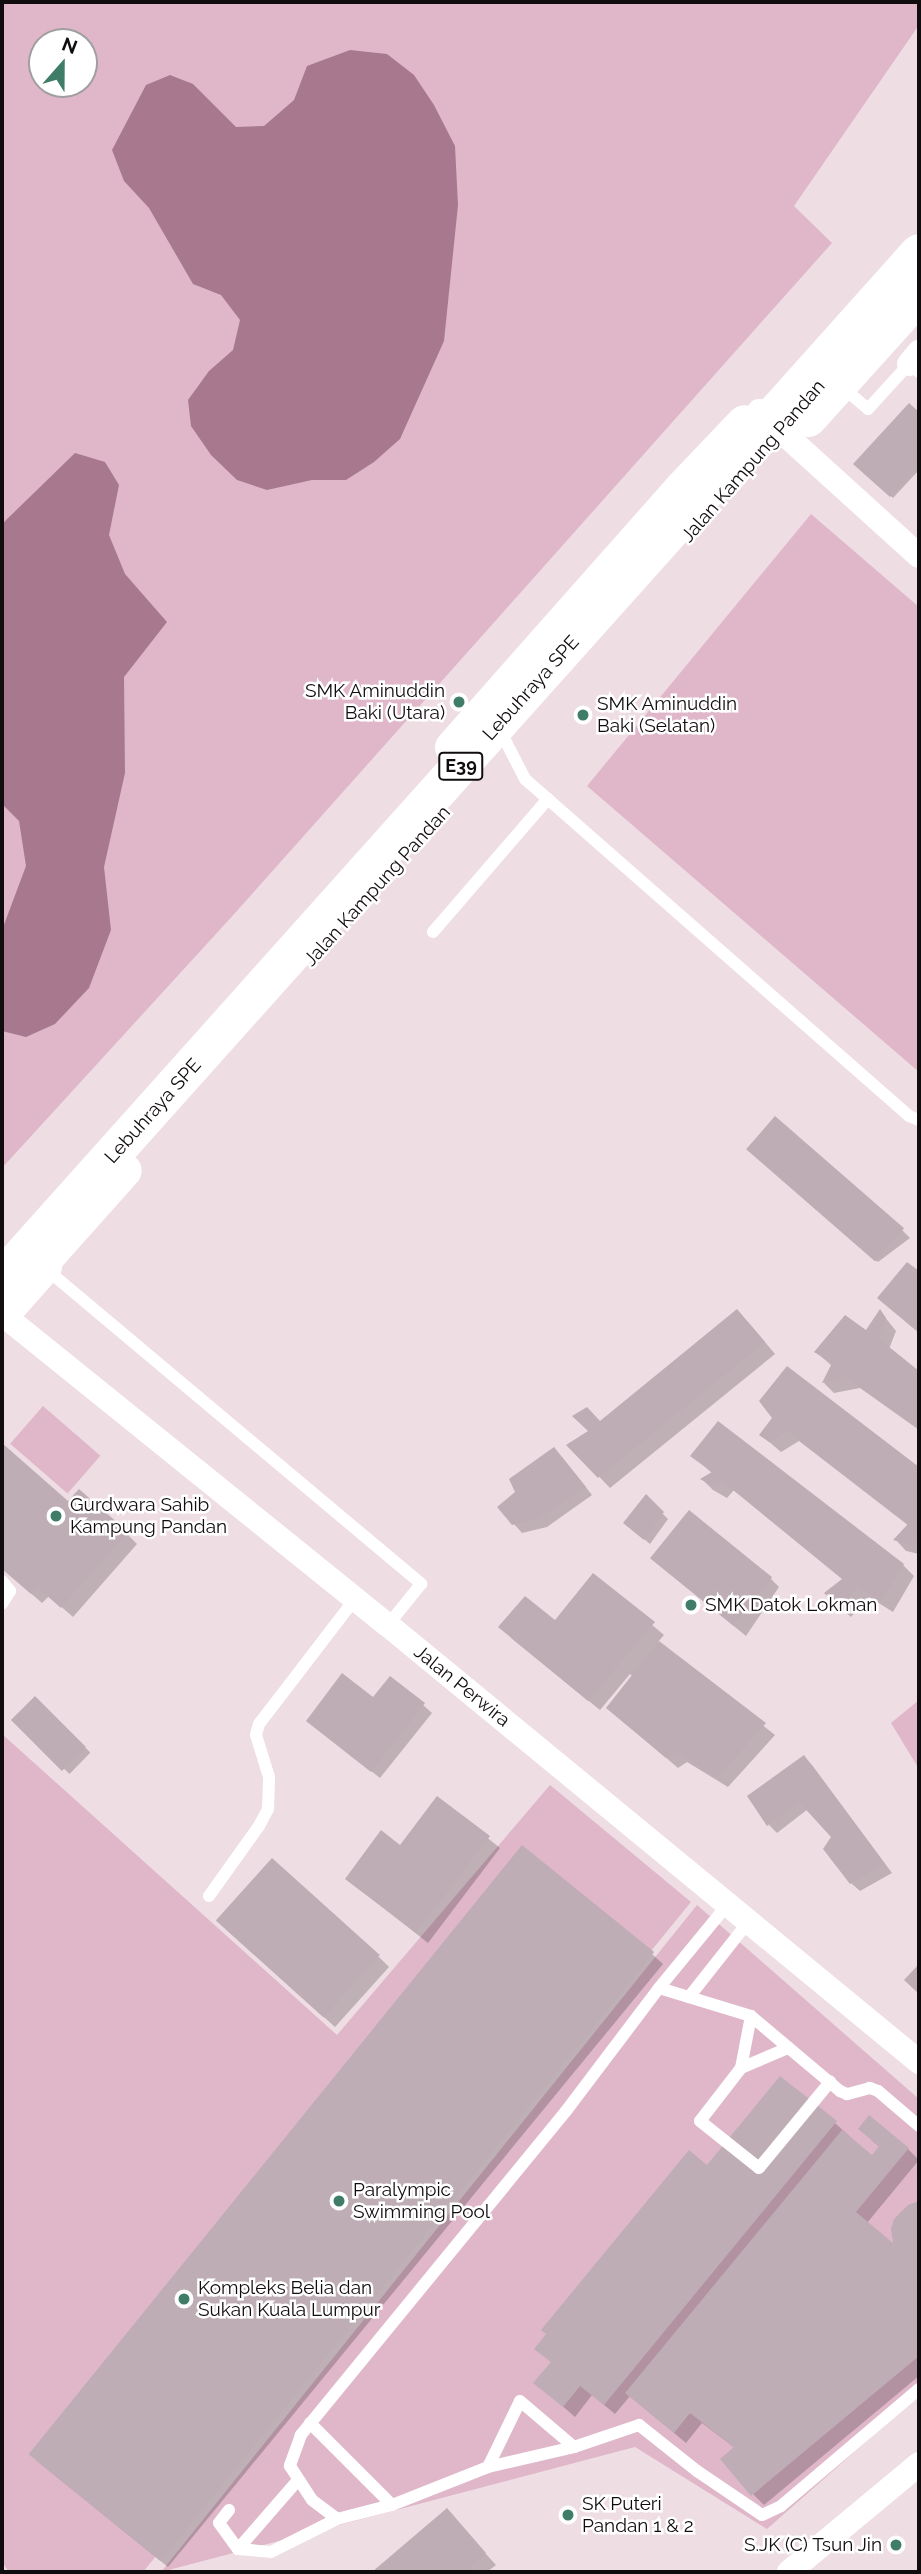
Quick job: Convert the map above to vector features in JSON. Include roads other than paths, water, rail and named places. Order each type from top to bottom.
[{"type":"highway","name":"Lebuhraya SPE","points":[[2,1279],[919,253]]},
{"type":"highway","name":"Lebuhraya SPE","points":[[2,1313],[304,972],[919,295]]},
{"type":"street","name":"Jalan Kampung Pandan","points":[[2,1306],[506,742],[769,419],[818,366],[919,242]]},
{"type":"street","name":"Jalan Kampung Pandan","points":[[818,366],[919,277]]},
{"type":"street","name":"Jalan Kampung Pandan","points":[[2,1256],[681,488],[769,419]]},
{"type":"street","points":[[769,419],[919,556]]},
{"type":"street","name":"Jalan Perwira","points":[[2,1313],[388,1625],[919,2062]]},
{"type":"street","points":[[789,2572],[919,2464]]},
{"type":"lane","points":[[818,366],[868,409],[916,363]]},
{"type":"lane","points":[[506,742],[525,779],[909,1115],[919,1120]]},
{"type":"lane","points":[[433,932],[548,799]]},
{"type":"lane","points":[[40,1264],[421,1584],[388,1625]]},
{"type":"lane","points":[[2,1581],[10,1591],[2,1604]]},
{"type":"lane","points":[[209,1896],[268,1809],[270,1785],[256,1735],[259,1724],[355,1599]]},
{"type":"lane","points":[[337,2519],[312,2500],[289,2466],[301,2435],[566,2111],[659,1988],[728,1904]]},
{"type":"lane","points":[[689,1997],[750,1921]]},
{"type":"lane","points":[[659,1988],[751,2016],[847,2094],[870,2088],[878,2091],[919,2126]]},
{"type":"lane","points":[[751,2016],[741,2068],[700,2121],[760,2168],[830,2082]]},
{"type":"lane","points":[[741,2068],[788,2048]]},
{"type":"lane","points":[[237,2549],[271,2552],[337,2519],[392,2505],[488,2467],[574,2447],[639,2425],[696,2471],[762,2515],[781,2506],[919,2389]]},
{"type":"lane","points":[[488,2467],[520,2401],[574,2447]]},
{"type":"lane","points":[[310,2423],[392,2505]]},
{"type":"lane","points":[[237,2549],[298,2480]]},
{"type":"lane","points":[[229,2510],[219,2523],[237,2549]]},
{"type":"place","name":"SMK Aminuddin Baki (Utara)","points":[[459,702]]},
{"type":"place","name":"SMK Aminuddin Baki (Selatan)","points":[[583,715]]},
{"type":"place","name":"Gurdwara Sahib Kampung Pandan","points":[[56,1516]]},
{"type":"place","name":"SMK Datok Lokman","points":[[691,1605]]},
{"type":"place","name":"Paralympic Swimming Pool","points":[[339,2201]]},
{"type":"place","name":"Kompleks Belia dan Sukan Kuala Lumpur","points":[[184,2299]]},
{"type":"place","name":"SK Puteri Pandan 1 & 2","points":[[568,2515]]},
{"type":"place","name":"S.JK (C) Tsun Jin","points":[[896,2545]]}]
